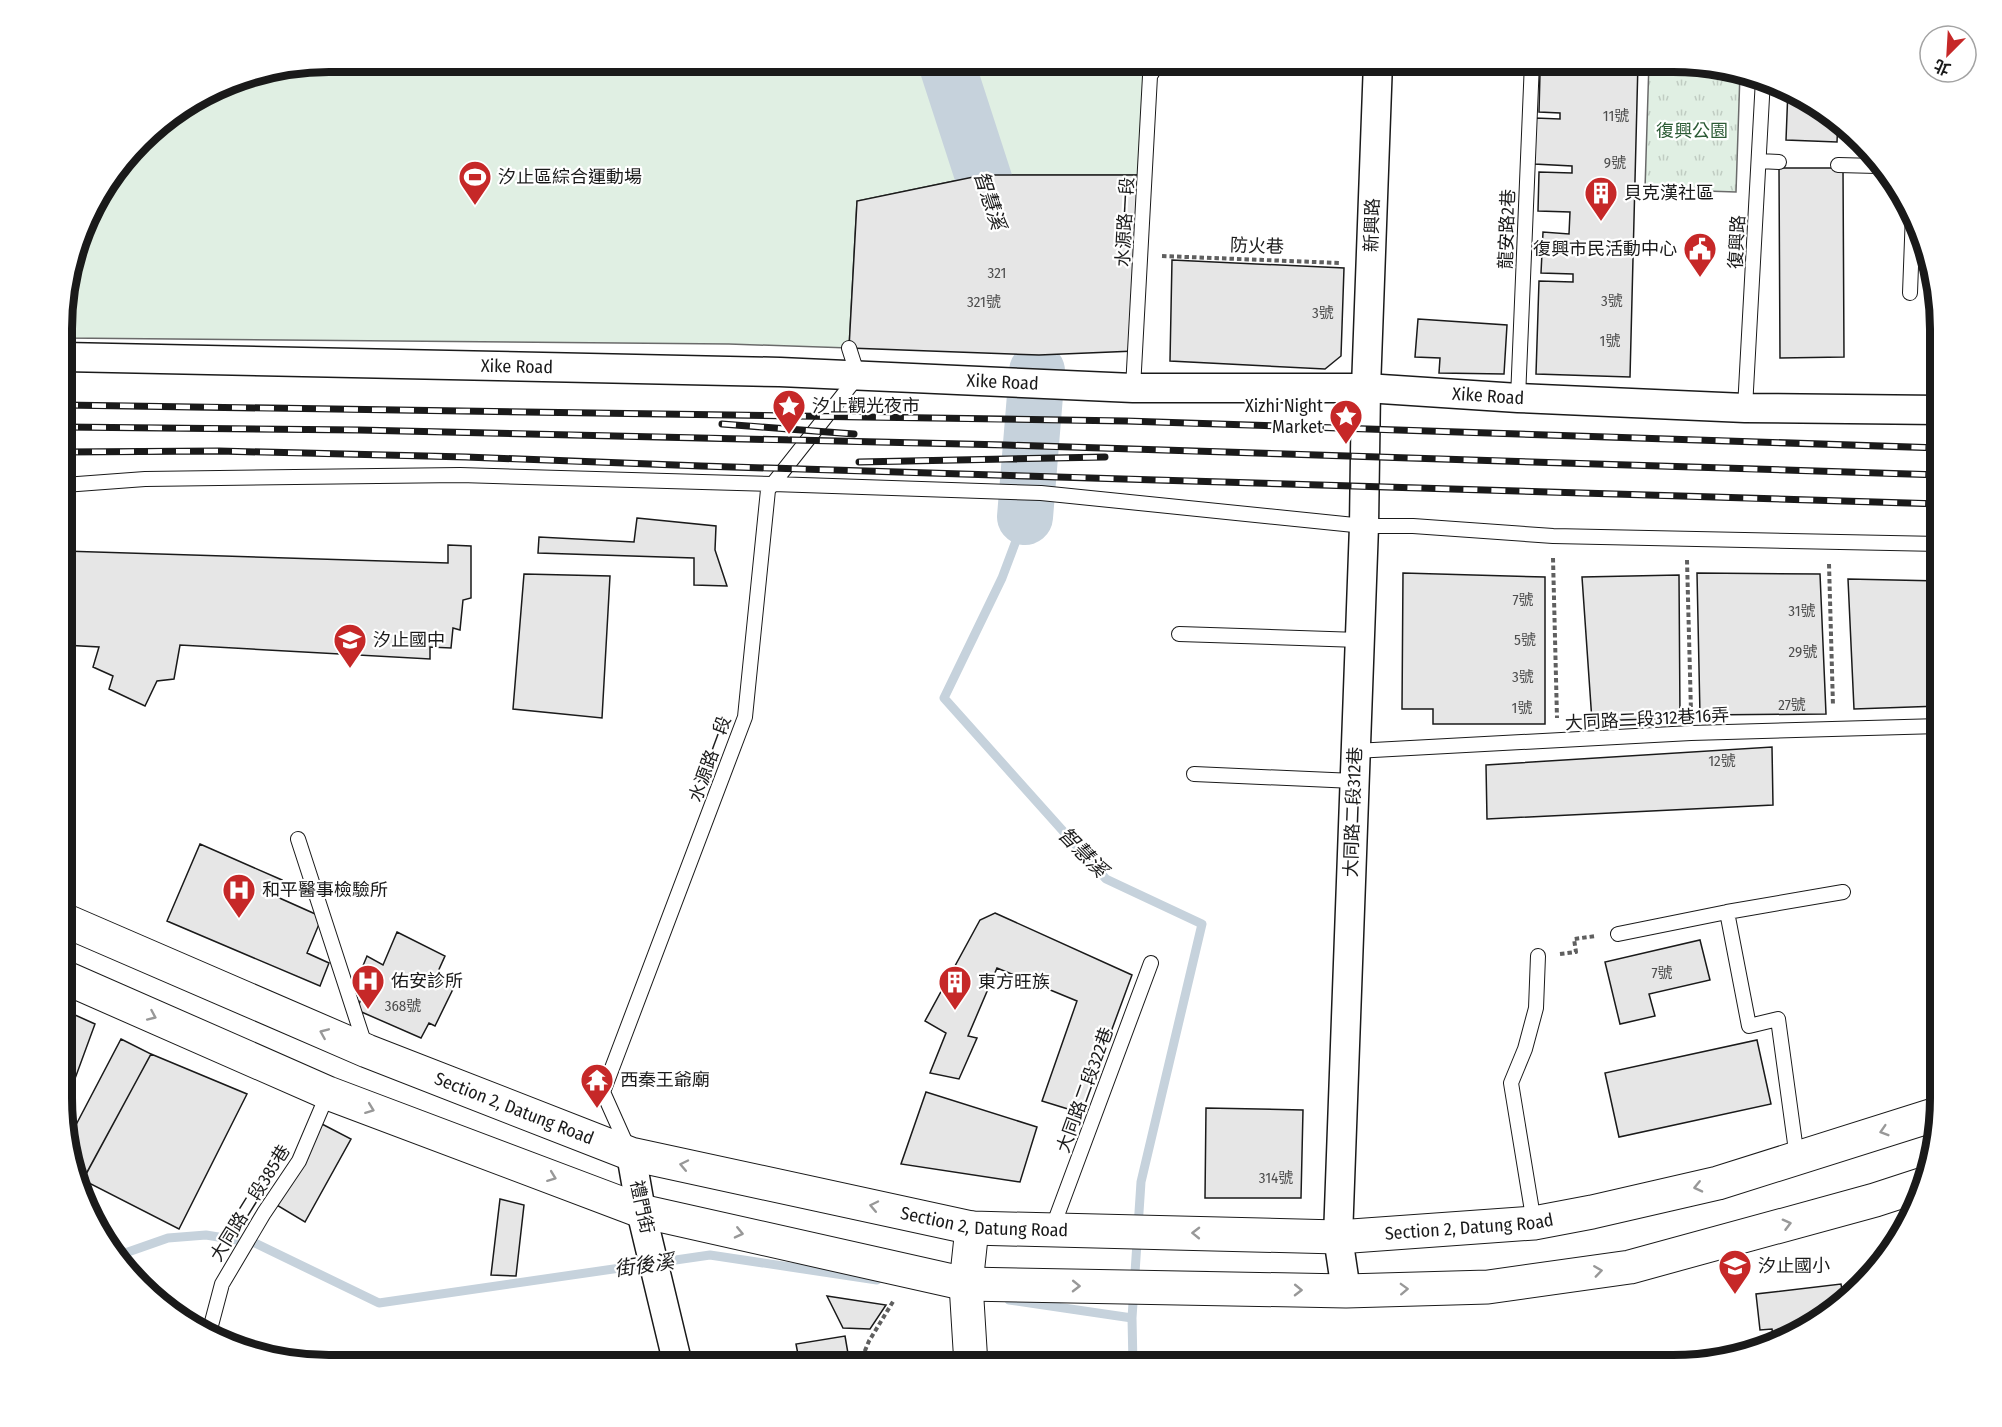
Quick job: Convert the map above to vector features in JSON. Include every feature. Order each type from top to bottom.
[{"type":"main road","name":"Section 2, Datung Road","points":[[72,923],[367,1051],[631,1154],[972,1228],[1338,1237],[1534,1223],[1592,1212],[1718,1182],[1929,1116]]},
{"type":"main road","points":[[98,992],[119,944]]},
{"type":"main road","points":[[72,981],[328,1094],[641,1211],[967,1295],[1018,1284],[1346,1291],[1488,1287],[1630,1267],[1914,1187]]},
{"type":"main road","points":[[970,1355],[967,1295],[972,1228]]},
{"type":"street","name":"新興路","points":[[1366,388],[1378,72]]},
{"type":"street","name":"Xike Road","points":[[72,357],[768,372],[1133,388],[1366,388],[1518,398],[1745,408],[1930,410]]},
{"type":"street","name":"大同路二段312巷","points":[[1338,1237],[1364,526],[1366,388]]},
{"type":"street","name":"禮門街","points":[[631,1154],[641,1211],[676,1355]]},
{"type":"street","points":[[1338,1237],[1346,1291]]},
{"type":"lane","name":"水源路一段","points":[[1133,388],[1150,76],[1153,72]]},
{"type":"lane","name":"龍安路2巷","points":[[1518,398],[1532,72]]},
{"type":"lane","name":"復興路","points":[[1745,408],[1763,88]]},
{"type":"lane","points":[[1759,161],[1779,162]]},
{"type":"lane","points":[[1838,165],[1872,166]]},
{"type":"lane","points":[[1910,293],[1912,236]]},
{"type":"lane","points":[[849,348],[858,376]]},
{"type":"lane","name":"水源路一段","points":[[631,1154],[603,1092],[745,717],[768,490],[858,376]]},
{"type":"lane","points":[[72,484],[145,479],[460,475],[773,484],[1041,493],[1364,526],[1413,526],[1553,536],[1930,544]]},
{"type":"lane","points":[[1179,634],[1359,640]]},
{"type":"lane","name":"大同路二段312巷16弄","points":[[1355,751],[1691,733],[1834,731],[1930,726]]},
{"type":"lane","points":[[1194,774],[1354,782]]},
{"type":"lane","points":[[298,839],[367,1051]]},
{"type":"lane","points":[[1618,933],[1843,892]]},
{"type":"lane","points":[[1727,912],[1749,1026],[1778,1019],[1797,1158]]},
{"type":"lane","points":[[1534,1223],[1511,1083],[1525,1049],[1536,1008],[1539,956]]},
{"type":"lane","name":"大同路二段322巷","points":[[1054,1229],[1151,963]]},
{"type":"lane","name":"大同路二段385巷","points":[[210,1326],[222,1284],[253,1230],[300,1161],[328,1094]]},
{"type":"path","name":"防火巷","points":[[1142,255],[1371,265]]},
{"type":"path","points":[[1553,536],[1558,741]]},
{"type":"path","points":[[1686,539],[1691,733]]},
{"type":"path","points":[[1828,542],[1834,731]]},
{"type":"path","points":[[1539,956],[1576,952],[1574,939],[1618,933]]},
{"type":"path","points":[[863,1355],[897,1295]]},
{"type":"green space","name":"汐止區綜合運動場","points":[[329,72],[1153,72],[1150,76],[1146,175],[983,175],[857,201],[849,348],[729,344],[72,338],[72,329],[74,295],[86,246],[98,215],[125,172],[147,147],[186,115],[215,98],[262,81],[295,74]]},
{"type":"green space","name":"復興公園","points":[[1649,72],[1707,74],[1740,81],[1736,192],[1645,189]]},
{"type":"building","name":"貝克漢社區","points":[[1577,72],[1638,72],[1630,377],[1536,374],[1539,281],[1573,282],[1573,274],[1541,273],[1543,232],[1569,234],[1570,212],[1538,211],[1539,172],[1572,173],[1572,166],[1534,164],[1535,118],[1560,119],[1560,113],[1539,112],[1540,73],[1577,75]]},
{"type":"building","points":[[1788,98],[1837,131],[1837,142],[1786,140]]},
{"type":"building","points":[[1779,168],[1843,168],[1844,357],[1780,358]]},
{"type":"building","points":[[983,175],[1146,175],[1135,351],[1039,355],[849,348],[857,201]]},
{"type":"building","points":[[1172,260],[1344,268],[1341,356],[1325,369],[1170,361]]},
{"type":"building","points":[[1418,319],[1507,325],[1504,374],[1439,373],[1440,358],[1415,357]]},
{"type":"building","points":[[637,518],[716,526],[715,550],[727,586],[694,585],[694,558],[538,553],[539,537],[634,542]]},
{"type":"building","points":[[448,545],[471,546],[471,598],[463,600],[460,630],[453,628],[451,648],[430,647],[430,659],[180,645],[174,679],[157,681],[145,706],[109,689],[113,676],[93,667],[99,647],[72,645],[72,551],[448,563]]},
{"type":"building","points":[[1403,573],[1545,577],[1545,724],[1433,724],[1433,709],[1402,709]]},
{"type":"building","points":[[1697,573],[1820,574],[1826,714],[1700,715]]},
{"type":"building","points":[[524,574],[610,576],[602,718],[513,709]]},
{"type":"building","points":[[1679,575],[1680,718],[1592,721],[1582,577]]},
{"type":"building","points":[[1848,579],[1930,581],[1930,706],[1854,709]]},
{"type":"building","points":[[1772,747],[1773,805],[1487,819],[1486,765]]},
{"type":"building","points":[[200,844],[282,880],[275,896],[322,917],[307,953],[329,963],[320,986],[167,921]]},
{"type":"building","name":"東方旺族","points":[[995,913],[1132,975],[1081,1113],[1042,1101],[1077,1001],[997,968],[968,1036],[977,1038],[959,1079],[930,1073],[946,1033],[925,1021],[980,920]]},
{"type":"building","points":[[397,932],[445,956],[436,976],[454,987],[435,1026],[429,1023],[421,1038],[357,1010],[363,993],[353,990],[367,956],[383,965]]},
{"type":"building","points":[[1700,940],[1710,980],[1649,994],[1655,1016],[1620,1024],[1605,962]]},
{"type":"building","points":[[72,1014],[95,1024],[72,1087]]},
{"type":"building","points":[[121,1039],[151,1054],[85,1176],[74,1129]]},
{"type":"building","points":[[1757,1040],[1771,1104],[1619,1137],[1605,1073]]},
{"type":"building","points":[[151,1054],[247,1094],[179,1229],[86,1182],[85,1177]]},
{"type":"building","points":[[926,1092],[1037,1127],[1020,1182],[901,1164]]},
{"type":"building","points":[[1206,1108],[1303,1110],[1301,1198],[1205,1198]]},
{"type":"building","points":[[320,1123],[351,1139],[305,1222],[275,1204]]},
{"type":"building","points":[[500,1199],[524,1205],[516,1276],[491,1275]]},
{"type":"building","points":[[1841,1284],[1842,1292],[1802,1321],[1773,1335],[1772,1329],[1760,1330],[1756,1294]]},
{"type":"building","points":[[827,1296],[886,1305],[870,1329],[843,1328]]},
{"type":"building","points":[[845,1336],[848,1355],[798,1355],[796,1344]]},
{"type":"building","points":[[1100,1352],[1100,1355],[1054,1355]]},
{"type":"waterway","name":"智慧溪","points":[[949,72],[1006,247]]},
{"type":"waterway","name":"智慧溪","points":[[1025,517],[1037,371]]},
{"type":"waterway","name":"智慧溪","points":[[1025,517],[1002,578],[944,698],[1106,879],[1202,924],[1141,1182],[1132,1318],[1133,1355]]},
{"type":"waterway","name":"街後溪","points":[[123,1252],[168,1238],[206,1235],[255,1243],[379,1303],[710,1255],[877,1280]]},
{"type":"waterway","name":"街後溪","points":[[1009,1300],[1132,1318]]},
{"type":"railway","points":[[72,405],[1126,421],[1930,448]]},
{"type":"railway","points":[[722,424],[854,434]]},
{"type":"railway","points":[[72,427],[359,430],[1006,445],[1930,475]]},
{"type":"railway","points":[[72,452],[219,451],[466,457],[1930,504]]},
{"type":"railway","points":[[859,462],[1105,457]]},
{"type":"place","name":"汐止區綜合運動場","points":[[475,206]]},
{"type":"place","name":"貝克漢社區","points":[[1601,222]]},
{"type":"place","name":"復興市民活動中心","points":[[1700,278]]},
{"type":"place","name":"汐止觀光夜市","points":[[789,435]]},
{"type":"place","name":"Xizhi Night Market","points":[[1346,445]]},
{"type":"place","name":"汐止國中","points":[[350,669]]},
{"type":"place","name":"和平醫事檢驗所","points":[[239,919]]},
{"type":"place","name":"佑安診所","points":[[368,1010]]},
{"type":"place","name":"東方旺族","points":[[955,1011]]},
{"type":"place","name":"西秦王爺廟","points":[[597,1109]]},
{"type":"place","name":"汐止國小","points":[[1735,1295]]}]
